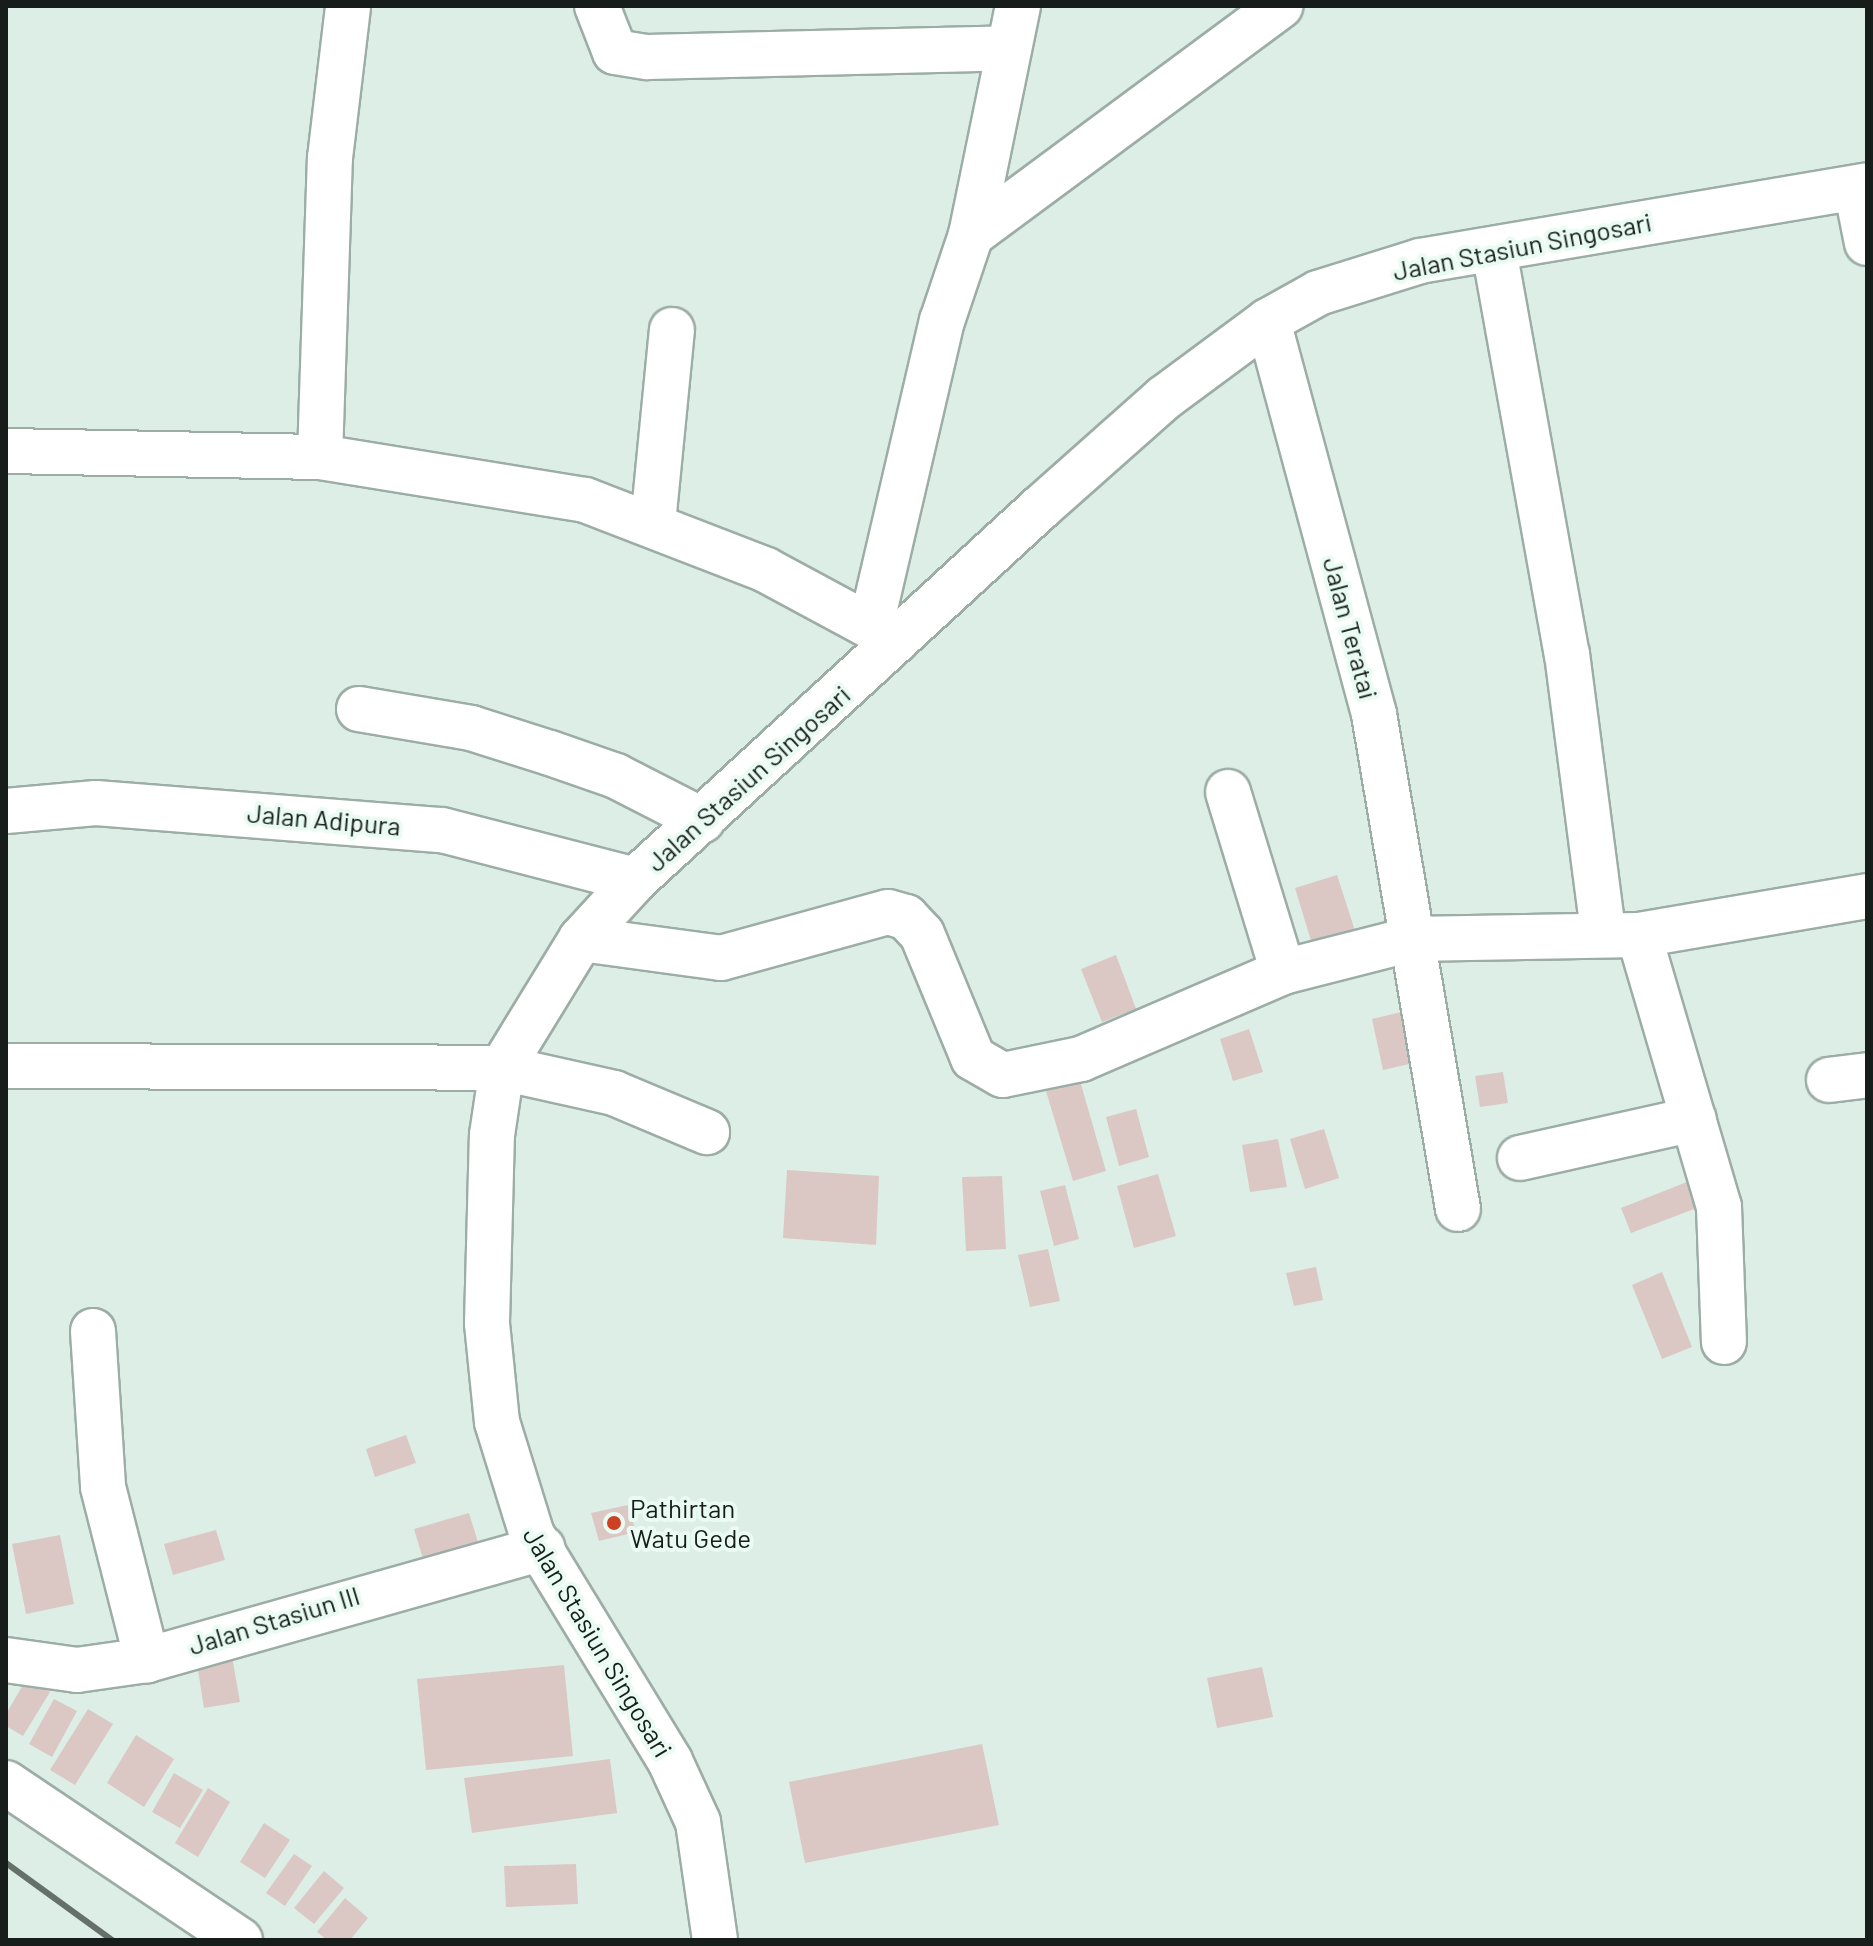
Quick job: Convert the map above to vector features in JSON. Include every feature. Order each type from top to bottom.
[{"type":"street","points":[[320,457],[330,158],[348,6]]},
{"type":"street","points":[[597,6],[615,52],[648,57],[1009,48]]},
{"type":"street","points":[[6,451],[320,457],[585,500],[653,523],[884,630],[942,321],[971,235],[1018,6]]},
{"type":"street","points":[[971,235],[1244,23],[1280,6]]},
{"type":"street","points":[[1862,186],[1867,243]]},
{"type":"street","name":"Jalan Stasiun Singosari","points":[[715,1940],[698,1822],[670,1761],[542,1548],[510,1477],[487,1323],[492,1135],[502,1068],[581,939],[635,880],[702,820],[884,630],[1164,398],[1268,321],[1318,293],[1406,265],[1862,186]]},
{"type":"street","points":[[1494,250],[1621,934],[1694,1119],[1719,1207],[1724,1342]]},
{"type":"street","name":"Jalan Teratai","points":[[1268,321],[1374,714],[1458,1209]]},
{"type":"street","points":[[653,523],[672,330]]},
{"type":"street","points":[[359,709],[524,744],[616,776],[702,820]]},
{"type":"street","points":[[1228,792],[1283,972]]},
{"type":"street","name":"Jalan Adipura","points":[[6,811],[96,803],[442,830],[635,880]]},
{"type":"street","points":[[581,939],[721,958],[888,912],[906,917],[922,934],[973,1058],[1003,1075],[1081,1059],[1283,972],[1412,939],[1621,934],[1867,896]]},
{"type":"street","points":[[6,1066],[502,1068],[614,1093],[707,1132]]},
{"type":"street","points":[[1520,1158],[1694,1119]]},
{"type":"street","points":[[93,1331],[103,1487],[147,1660]]},
{"type":"street","name":"Jalan Stasiun III","points":[[6,1660],[77,1670],[147,1660],[283,1616],[542,1548]]},
{"type":"street","points":[[6,1783],[240,1940]]},
{"type":"building","points":[[1337,875],[1358,940],[1315,954],[1295,888]]},
{"type":"building","points":[[1116,955],[1136,1009],[1102,1022],[1081,969]]},
{"type":"building","points":[[1406,1011],[1418,1062],[1383,1070],[1372,1019]]},
{"type":"building","points":[[1249,1029],[1263,1072],[1233,1081],[1220,1039]]},
{"type":"building","points":[[1503,1072],[1508,1103],[1480,1107],[1475,1076]]},
{"type":"building","points":[[1080,1081],[1106,1171],[1073,1181],[1046,1091]]},
{"type":"building","points":[[1136,1109],[1149,1157],[1119,1166],[1106,1117]]},
{"type":"building","points":[[1324,1129],[1339,1178],[1305,1189],[1290,1139]]},
{"type":"building","points":[[1278,1139],[1287,1187],[1250,1192],[1242,1145]]},
{"type":"building","points":[[787,1170],[879,1176],[876,1245],[783,1238]]},
{"type":"building","points":[[1158,1174],[1176,1236],[1134,1248],[1117,1186]]},
{"type":"building","points":[[1002,1176],[1006,1249],[966,1251],[962,1177]]},
{"type":"building","points":[[1692,1180],[1702,1206],[1631,1233],[1621,1208]]},
{"type":"building","points":[[1065,1185],[1079,1239],[1054,1246],[1040,1191]]},
{"type":"building","points":[[1048,1249],[1060,1301],[1030,1307],[1018,1255]]},
{"type":"building","points":[[1316,1267],[1323,1300],[1294,1306],[1286,1273]]},
{"type":"building","points":[[1662,1272],[1692,1347],[1662,1359],[1632,1285]]},
{"type":"building","points":[[406,1435],[416,1463],[375,1477],[366,1449]]},
{"type":"building","name":"Pathirtan Watu Gede","points":[[628,1505],[636,1532],[599,1541],[591,1513]]},
{"type":"building","points":[[469,1513],[481,1552],[426,1569],[414,1529]]},
{"type":"building","points":[[216,1530],[225,1560],[173,1575],[164,1544]]},
{"type":"building","points":[[60,1535],[74,1604],[26,1614],[12,1544]]},
{"type":"building","points":[[230,1645],[240,1702],[204,1708],[195,1651]]},
{"type":"building","points":[[564,1665],[573,1756],[426,1770],[417,1679]]},
{"type":"building","points":[[1262,1667],[1273,1717],[1217,1728],[1207,1678]]},
{"type":"building","points":[[27,1678],[50,1692],[23,1736],[6,1726],[6,1714]]},
{"type":"building","points":[[54,1699],[77,1711],[52,1757],[29,1744]]},
{"type":"building","points":[[88,1709],[113,1724],[75,1785],[50,1770]]},
{"type":"building","points":[[136,1735],[174,1759],[144,1807],[107,1783]]},
{"type":"building","points":[[982,1744],[999,1825],[805,1863],[789,1782]]},
{"type":"building","points":[[610,1759],[617,1813],[472,1833],[464,1778]]},
{"type":"building","points":[[174,1773],[203,1790],[180,1828],[152,1812]]},
{"type":"building","points":[[208,1788],[230,1802],[198,1857],[175,1843]]},
{"type":"building","points":[[264,1823],[290,1840],[265,1878],[240,1862]]},
{"type":"building","points":[[294,1854],[312,1866],[285,1906],[266,1893]]},
{"type":"building","points":[[576,1864],[578,1904],[506,1907],[504,1866]]},
{"type":"building","points":[[324,1871],[344,1888],[314,1924],[294,1908]]},
{"type":"building","points":[[345,1898],[368,1918],[350,1940],[327,1940],[317,1932]]},
{"type":"railway","points":[[6,1863],[112,1940]]},
{"type":"place","name":"Pathirtan Watu Gede","points":[[614,1523]]}]
